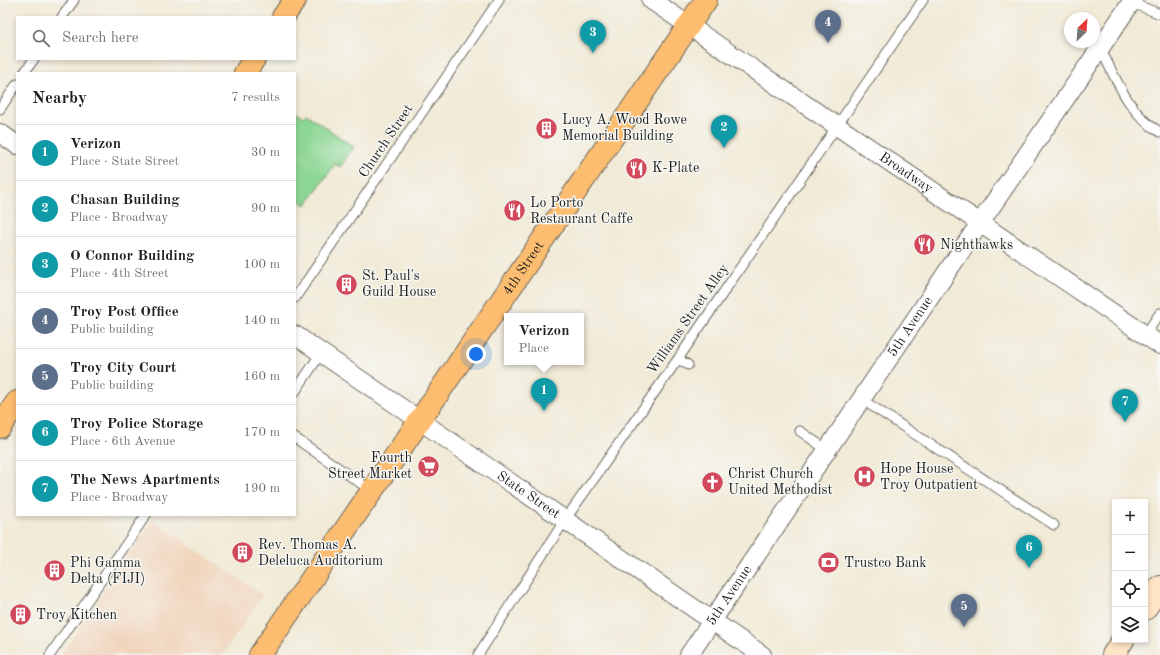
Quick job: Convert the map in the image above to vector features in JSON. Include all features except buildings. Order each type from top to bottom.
[{"type":"main road","points":[[284,16],[295,0]]},
{"type":"main road","name":"4th Street","points":[[260,655],[706,0]]},
{"type":"main road","points":[[246,72],[253,60]]},
{"type":"main road","points":[[0,427],[16,403]]},
{"type":"main road","points":[[1146,607],[1160,587]]},
{"type":"street","name":"Broadway","points":[[652,0],[1153,340]]},
{"type":"street","name":"5th Avenue","points":[[689,655],[980,223],[1132,1]]},
{"type":"street","points":[[0,133],[16,143]]},
{"type":"street","name":"State Street","points":[[296,336],[762,655]]},
{"type":"lane","points":[[63,16],[74,0]]},
{"type":"lane","name":"Church Street","points":[[296,297],[499,0]]},
{"type":"lane","name":"Williams Street Alley","points":[[478,655],[565,520],[838,126],[923,0]]},
{"type":"lane","points":[[1132,1],[1160,14]]},
{"type":"lane","points":[[1100,48],[1128,102],[1150,127],[1160,132]]},
{"type":"lane","points":[[25,72],[33,60]]},
{"type":"lane","points":[[0,109],[16,85]]},
{"type":"lane","points":[[1153,340],[1160,313]]},
{"type":"lane","points":[[296,390],[321,353]]},
{"type":"lane","points":[[678,358],[688,365]]},
{"type":"lane","points":[[861,399],[1054,525]]},
{"type":"lane","points":[[800,431],[827,450]]},
{"type":"lane","points":[[296,439],[372,491]]},
{"type":"lane","points":[[50,655],[145,516]]},
{"type":"shaded area","points":[[152,520],[263,595],[222,655],[61,655]]},
{"type":"green space","points":[[296,113],[303,117],[306,114],[354,147],[340,167],[335,164],[306,205],[296,198]]},
{"type":"place","name":"Troy Post Office","points":[[828,43]]},
{"type":"place","name":"O Connor Building","points":[[593,53]]},
{"type":"place","name":"Lucy A. Wood Rowe Memorial Building","points":[[546,128]]},
{"type":"place","name":"Chasan Building","points":[[724,148]]},
{"type":"place","name":"K-Plate","points":[[637,168]]},
{"type":"place","name":"Lo Porto Restaurant Caffe","points":[[514,211]]},
{"type":"place","name":"Nighthawks","points":[[924,245]]},
{"type":"place","name":"St. Paul's Guild House","points":[[346,284]]},
{"type":"place","name":"Verizon","points":[[544,411]]},
{"type":"place","name":"The News Apartments","points":[[1125,422]]},
{"type":"place","name":"Fourth Street Market","points":[[428,466]]},
{"type":"place","name":"Hope House Troy Outpatient","points":[[865,477]]},
{"type":"place","name":"Christ Church United Methodist","points":[[713,482]]},
{"type":"place","name":"Rev. Thomas A. Deleluca Auditorium","points":[[242,553]]},
{"type":"place","name":"Trustco Bank","points":[[829,563]]},
{"type":"place","name":"Troy Police Storage","points":[[1029,568]]},
{"type":"place","name":"Phi Gamma Delta (FIJI)","points":[[54,571]]},
{"type":"place","name":"Troy Kitchen","points":[[21,615]]},
{"type":"place","name":"Troy City Court","points":[[964,627]]}]
